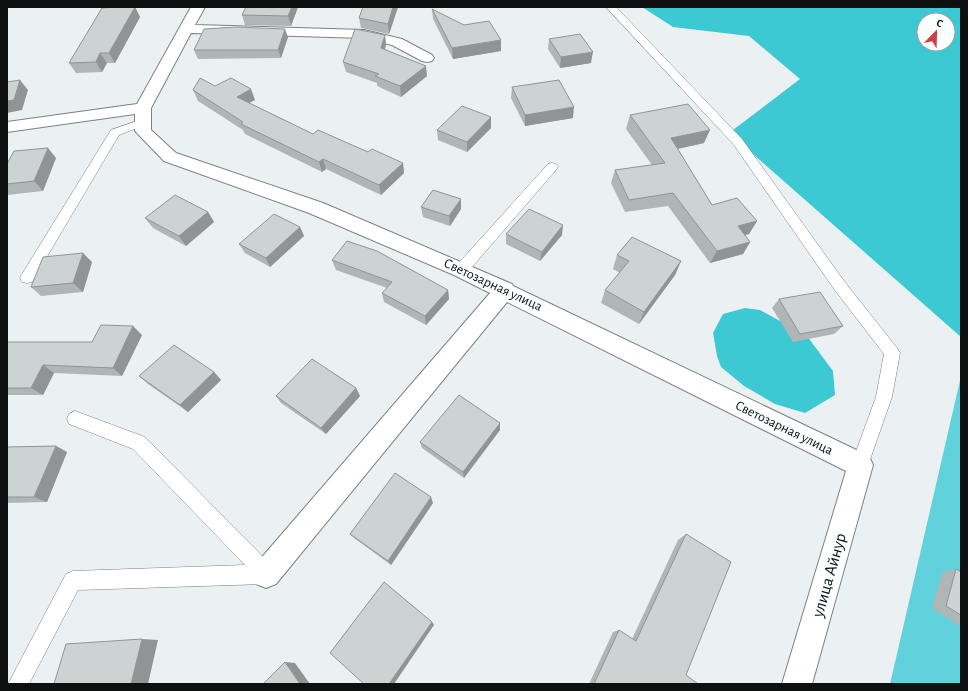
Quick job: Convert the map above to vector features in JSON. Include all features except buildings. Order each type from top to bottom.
[{"type":"street","points":[[7,127],[143,115],[198,7]]},
{"type":"street","points":[[186,29],[364,34],[397,42],[427,58]]},
{"type":"street","name":"Светозарная улица","points":[[143,115],[143,132],[170,157],[316,208],[461,270],[505,290],[860,465]]},
{"type":"street","points":[[266,574],[505,290]]},
{"type":"street","name":"улица Айнур","points":[[797,684],[860,465]]},
{"type":"lane","points":[[612,7],[738,142],[839,285],[892,353],[884,397],[860,465]]},
{"type":"lane","points":[[27,278],[115,133],[143,115]]},
{"type":"lane","points":[[461,270],[552,167]]},
{"type":"lane","points":[[75,419],[139,443],[266,574]]},
{"type":"lane","points":[[18,684],[73,582],[266,574]]},
{"type":"shaded area","points":[[642,7],[961,7],[961,337],[729,133],[800,79],[749,36],[673,27]]},
{"type":"shaded area","points":[[745,308],[760,310],[807,336],[833,371],[835,395],[805,413],[775,404],[744,386],[721,367],[717,356],[713,333],[723,314]]},
{"type":"shaded area","points":[[961,376],[961,684],[890,684]]}]
